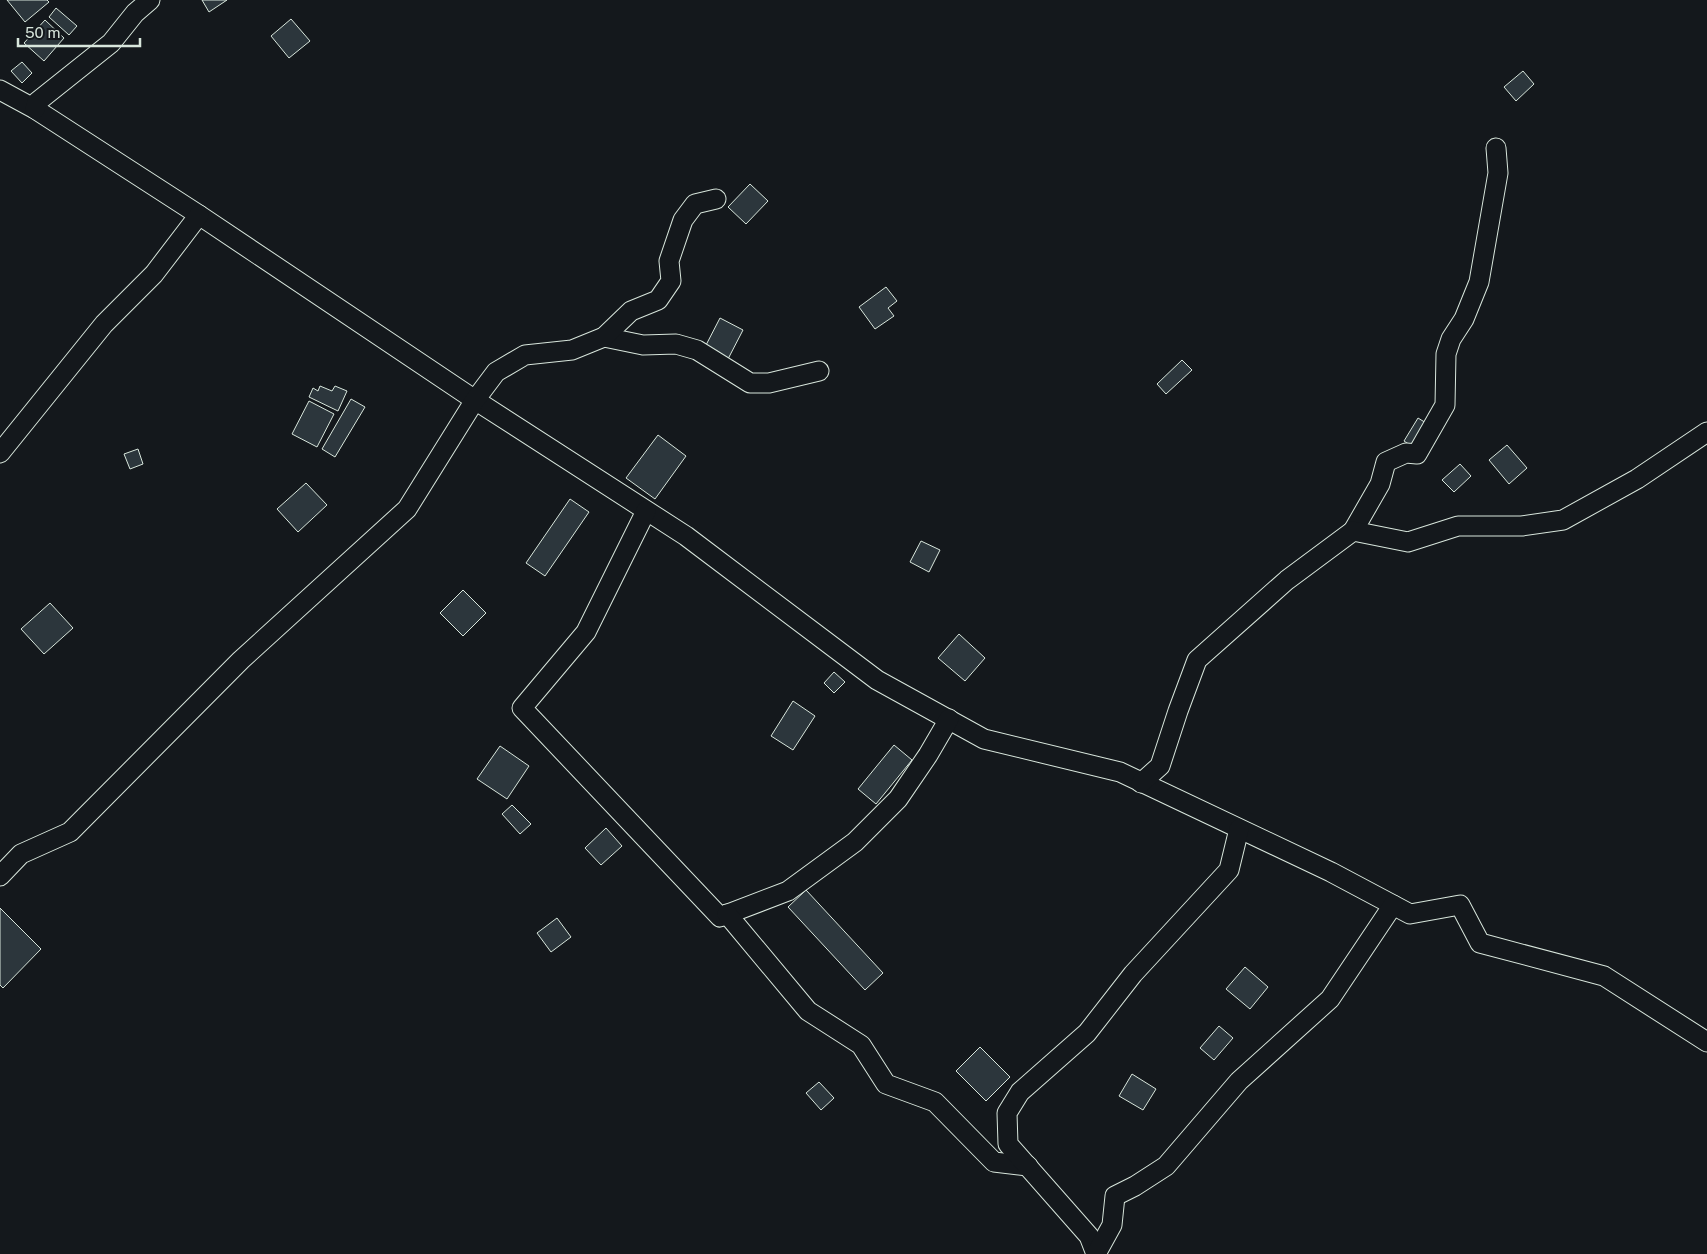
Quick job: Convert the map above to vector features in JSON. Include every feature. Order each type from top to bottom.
[{"type":"street","points":[[35,109],[37,102],[111,43],[135,13],[150,0]]},
{"type":"street","points":[[0,90],[35,109],[198,214],[475,400],[686,536],[877,680],[984,738],[1120,772],[1331,872],[1410,914],[1460,905],[1480,943],[1604,976],[1707,1042]]},
{"type":"street","points":[[1141,783],[1160,766],[1197,660],[1287,580],[1353,532],[1380,484],[1386,462],[1406,453],[1417,454],[1444,405],[1446,354],[1451,339],[1464,319],[1478,282],[1498,172],[1496,148]]},
{"type":"street","points":[[0,876],[21,854],[70,832],[241,660],[407,509],[475,400],[496,372],[525,356],[572,350],[604,337],[631,310],[658,300],[671,281],[669,261],[683,220],[695,204],[716,199]]},
{"type":"street","points":[[0,453],[104,324],[154,274],[198,214]]},
{"type":"street","points":[[604,337],[643,345],[676,344],[697,350],[750,383],[769,383],[819,371]]},
{"type":"street","points":[[1353,532],[1408,542],[1458,526],[1522,526],[1564,520],[1637,479],[1707,432]]},
{"type":"street","points":[[646,511],[586,632],[522,708],[720,917],[788,891],[855,842],[898,799],[928,755],[948,719]]},
{"type":"street","points":[[1096,1254],[1089,1236],[1008,1144],[1007,1112],[1020,1092],[1087,1033],[1133,974],[1229,870],[1239,829]]},
{"type":"street","points":[[1096,1254],[1112,1225],[1115,1196],[1135,1186],[1166,1166],[1239,1081],[1330,999],[1393,905]]},
{"type":"street","points":[[727,914],[808,1011],[861,1045],[886,1084],[935,1102],[994,1162],[1028,1166]]},
{"type":"building","points":[[7,0],[47,0],[49,2],[25,22]]},
{"type":"building","points":[[202,0],[227,0],[209,12]]},
{"type":"building","points":[[56,8],[77,26],[69,35],[49,17]]},
{"type":"building","points":[[291,19],[310,41],[289,58],[271,36]]},
{"type":"building","points":[[45,20],[64,38],[44,61],[24,43]]},
{"type":"building","points":[[22,62],[32,73],[22,83],[11,71]]},
{"type":"building","points":[[1523,71],[1534,84],[1516,101],[1504,87]]},
{"type":"building","points":[[750,184],[768,201],[746,224],[728,207]]},
{"type":"building","points":[[886,287],[897,301],[888,308],[894,316],[875,329],[859,307]]},
{"type":"building","points":[[720,318],[743,330],[728,359],[705,347]]},
{"type":"building","points":[[1182,360],[1192,370],[1166,394],[1157,384]]},
{"type":"building","points":[[320,386],[332,391],[335,386],[347,391],[338,411],[309,397],[313,388],[318,391]]},
{"type":"building","points":[[351,399],[365,407],[335,457],[322,449]]},
{"type":"building","points":[[309,401],[334,414],[317,447],[292,434]]},
{"type":"building","points":[[1418,418],[1431,426],[1416,449],[1404,441]]},
{"type":"building","points":[[658,435],[686,456],[655,499],[626,478]]},
{"type":"building","points":[[1507,445],[1527,468],[1509,484],[1489,460]]},
{"type":"building","points":[[138,449],[143,464],[130,469],[124,454]]},
{"type":"building","points":[[1460,464],[1471,476],[1454,492],[1442,480]]},
{"type":"building","points":[[306,483],[327,505],[298,532],[277,509]]},
{"type":"building","points":[[570,499],[589,512],[545,576],[526,563]]},
{"type":"building","points":[[921,541],[940,550],[929,572],[910,562]]},
{"type":"building","points":[[463,590],[486,613],[463,636],[440,613]]},
{"type":"building","points":[[50,603],[73,628],[44,654],[21,629]]},
{"type":"building","points":[[959,634],[985,658],[965,681],[938,658]]},
{"type":"building","points":[[834,672],[845,682],[834,693],[824,683]]},
{"type":"building","points":[[793,701],[815,716],[793,750],[771,736]]},
{"type":"building","points":[[894,745],[912,760],[876,804],[858,789]]},
{"type":"building","points":[[500,746],[529,766],[507,799],[477,779]]},
{"type":"building","points":[[512,805],[531,824],[520,834],[502,814]]},
{"type":"building","points":[[606,828],[622,846],[601,865],[585,848]]},
{"type":"building","points":[[806,890],[883,973],[865,990],[788,907]]},
{"type":"building","points":[[0,908],[41,949],[3,988],[0,985]]},
{"type":"building","points":[[557,918],[571,937],[551,952],[537,933]]},
{"type":"building","points":[[1245,967],[1268,987],[1250,1009],[1226,989]]},
{"type":"building","points":[[1219,1026],[1233,1038],[1214,1060],[1200,1048]]},
{"type":"building","points":[[980,1047],[1010,1077],[986,1101],[956,1071]]},
{"type":"building","points":[[1132,1074],[1156,1089],[1143,1110],[1119,1096]]},
{"type":"building","points":[[819,1082],[834,1098],[821,1110],[806,1093]]}]
